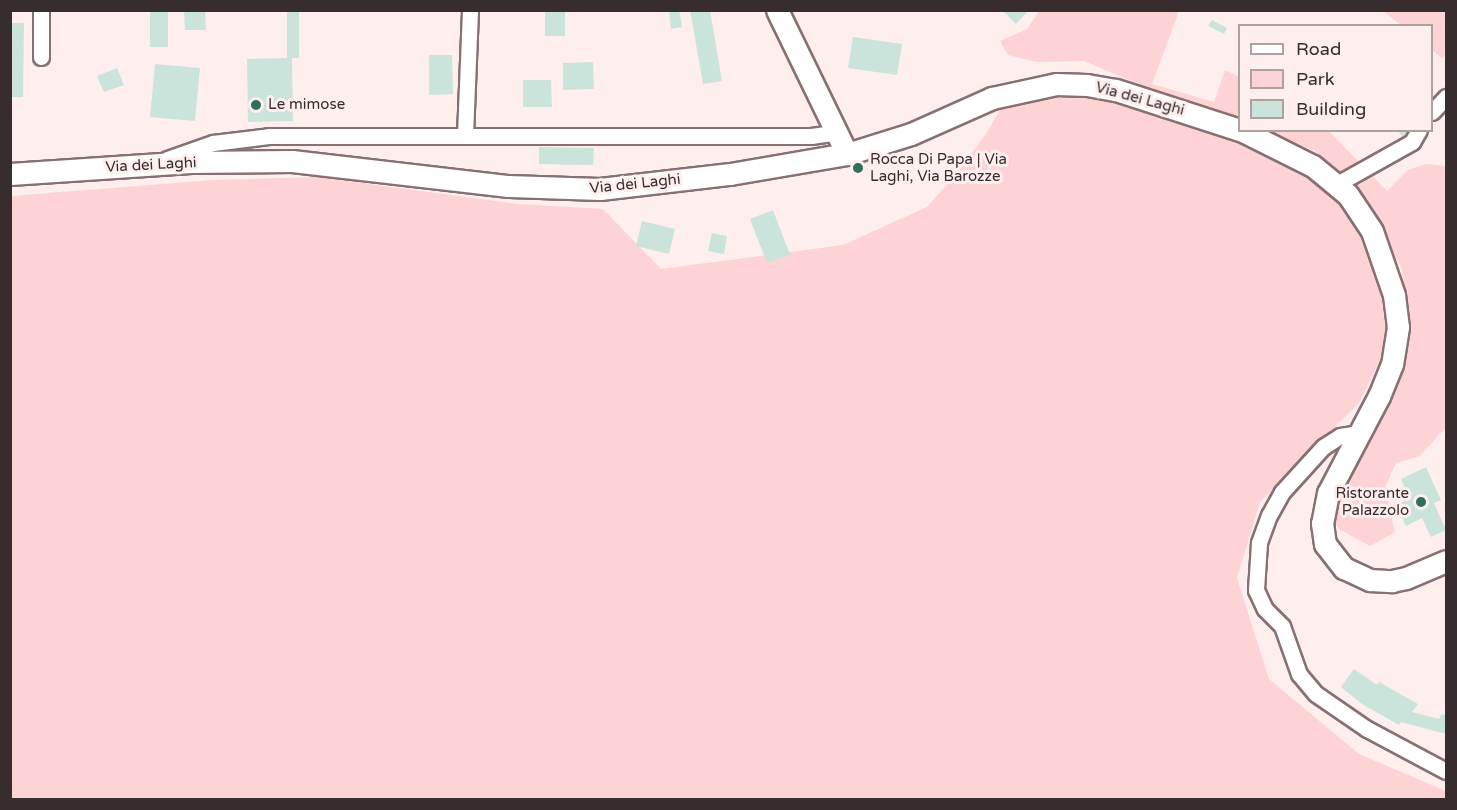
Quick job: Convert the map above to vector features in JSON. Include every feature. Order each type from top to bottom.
[{"type":"main road","points":[[777,10],[848,154]]},
{"type":"main road","name":"Via dei Laghi","points":[[10,174],[153,164],[292,161],[507,186],[573,189],[730,174],[848,154],[911,134],[992,98],[1025,88],[1056,84],[1087,85],[1116,90],[1238,129]]},
{"type":"main road","name":"Via dei Laghi","points":[[1244,132],[1295,155],[1338,184],[1359,208],[1372,231],[1392,288],[1398,318],[1397,344],[1389,373],[1335,477],[1324,507],[1323,535],[1328,551],[1340,565],[1352,574],[1379,581],[1410,577],[1446,561]]},
{"type":"street","points":[[40,57],[41,10]]},
{"type":"street","points":[[465,135],[470,10]]},
{"type":"street","points":[[1433,110],[1446,97]]},
{"type":"street","points":[[153,164],[204,146],[246,138],[465,135],[811,136],[839,132]]},
{"type":"street","points":[[1338,184],[1412,142],[1418,132]]},
{"type":"street","points":[[1359,433],[1340,436],[1323,447],[1282,492],[1269,515],[1259,543],[1256,590],[1265,609],[1282,626],[1299,674],[1316,694],[1367,729],[1446,771]]},
{"type":"green space","points":[[1039,11],[1179,11],[1152,84],[1214,102],[1225,70],[1238,76],[1238,121],[1167,96],[1084,61],[1037,62],[1008,55],[1000,41],[1027,29]]},
{"type":"green space","points":[[1383,11],[1446,11],[1446,54],[1442,58],[1433,51],[1433,24],[1400,24]]},
{"type":"green space","points":[[1060,90],[1109,96],[1227,137],[1290,165],[1318,182],[1346,209],[1379,273],[1387,346],[1359,403],[1260,502],[1237,578],[1269,679],[1359,754],[1446,791],[1446,799],[11,800],[11,196],[213,180],[317,177],[518,204],[603,209],[661,269],[843,245],[927,207],[958,172],[986,134],[1005,101]]},
{"type":"green space","points":[[1268,132],[1330,132],[1387,191],[1408,170],[1426,164],[1446,166],[1446,427],[1420,456],[1396,463],[1385,487],[1395,532],[1370,546],[1339,529],[1333,519],[1336,495],[1396,382],[1406,323],[1402,270],[1357,185],[1315,151]]},
{"type":"building","points":[[150,10],[168,10],[168,47],[150,47]]},
{"type":"building","points":[[184,10],[205,10],[206,30],[185,30]]},
{"type":"building","points":[[545,10],[565,10],[565,36],[545,36]]},
{"type":"building","points":[[669,10],[679,10],[682,27],[671,29]]},
{"type":"building","points":[[690,10],[710,10],[722,81],[703,84]]},
{"type":"building","points":[[1002,10],[1029,10],[1016,24]]},
{"type":"building","points":[[287,11],[299,11],[299,58],[292,58],[293,121],[248,122],[247,59],[287,58]]},
{"type":"building","points":[[1212,20],[1227,28],[1224,34],[1208,26]]},
{"type":"building","points":[[10,23],[24,23],[23,97],[10,97]]},
{"type":"building","points":[[853,37],[902,44],[897,75],[848,68]]},
{"type":"building","points":[[429,55],[452,55],[453,94],[429,95]]},
{"type":"building","points":[[593,62],[594,89],[563,90],[563,63]]},
{"type":"building","points":[[155,64],[200,68],[195,121],[150,117]]},
{"type":"building","points":[[117,68],[124,85],[104,92],[97,76]]},
{"type":"building","points":[[523,80],[551,80],[552,107],[523,107]]},
{"type":"building","points":[[539,147],[594,148],[593,165],[539,164]]},
{"type":"building","points":[[773,210],[790,255],[767,263],[750,219]]},
{"type":"building","points":[[642,221],[675,229],[669,254],[636,246]]},
{"type":"building","points":[[712,233],[727,236],[724,254],[708,251]]},
{"type":"building","name":"Ristorante Palazzolo","points":[[1426,467],[1441,500],[1434,503],[1446,530],[1431,537],[1422,518],[1406,526],[1396,505],[1410,499],[1401,479]]},
{"type":"building","points":[[1354,669],[1377,685],[1379,682],[1418,704],[1412,712],[1439,719],[1441,715],[1446,714],[1446,734],[1401,722],[1399,725],[1362,704],[1341,687]]},
{"type":"place","name":"Le mimose","points":[[256,105]]},
{"type":"place","name":"Rocca Di Papa | Via Laghi, Via Barozze","points":[[858,168]]},
{"type":"place","name":"Ristorante Palazzolo","points":[[1421,502]]}]
